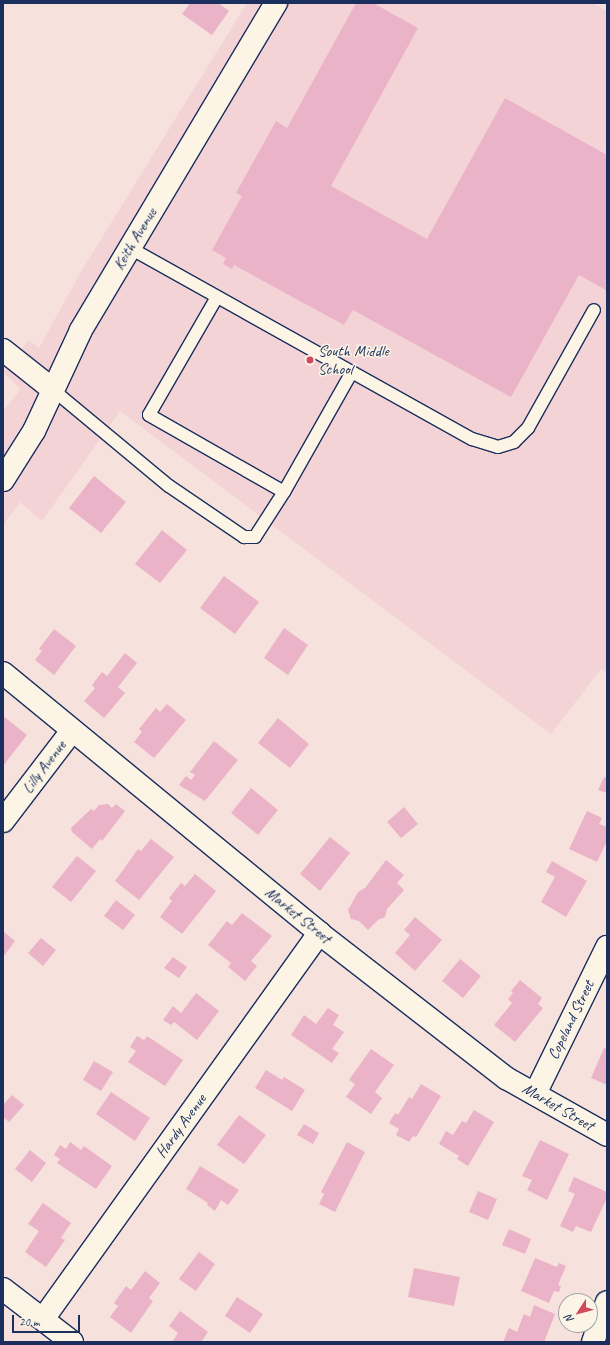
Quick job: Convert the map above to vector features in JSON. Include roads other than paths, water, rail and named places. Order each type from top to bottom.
[{"type":"street","name":"Keith Avenue","points":[[3,480],[34,431],[81,330],[276,3]]},
{"type":"street","points":[[3,350],[52,390]]},
{"type":"street","name":"Market Street","points":[[3,673],[71,732],[319,933],[506,1078],[607,1135]]},
{"type":"street","name":"Lilly Avenue","points":[[3,821],[71,732]]},
{"type":"street","name":"Hardy Avenue","points":[[43,1319],[319,933]]},
{"type":"street","name":"Copeland Street","points":[[535,1094],[607,946]]},
{"type":"street","points":[[3,1289],[72,1342]]},
{"type":"street","points":[[593,1342],[607,1302]]},
{"type":"lane","points":[[130,248],[472,439],[498,447],[514,442],[528,428],[594,310]]},
{"type":"lane","points":[[217,297],[149,415],[284,492]]},
{"type":"lane","points":[[52,390],[168,486],[244,537],[255,537],[284,492],[352,372]]},
{"type":"place","name":"South Middle School","points":[[310,360]]}]
